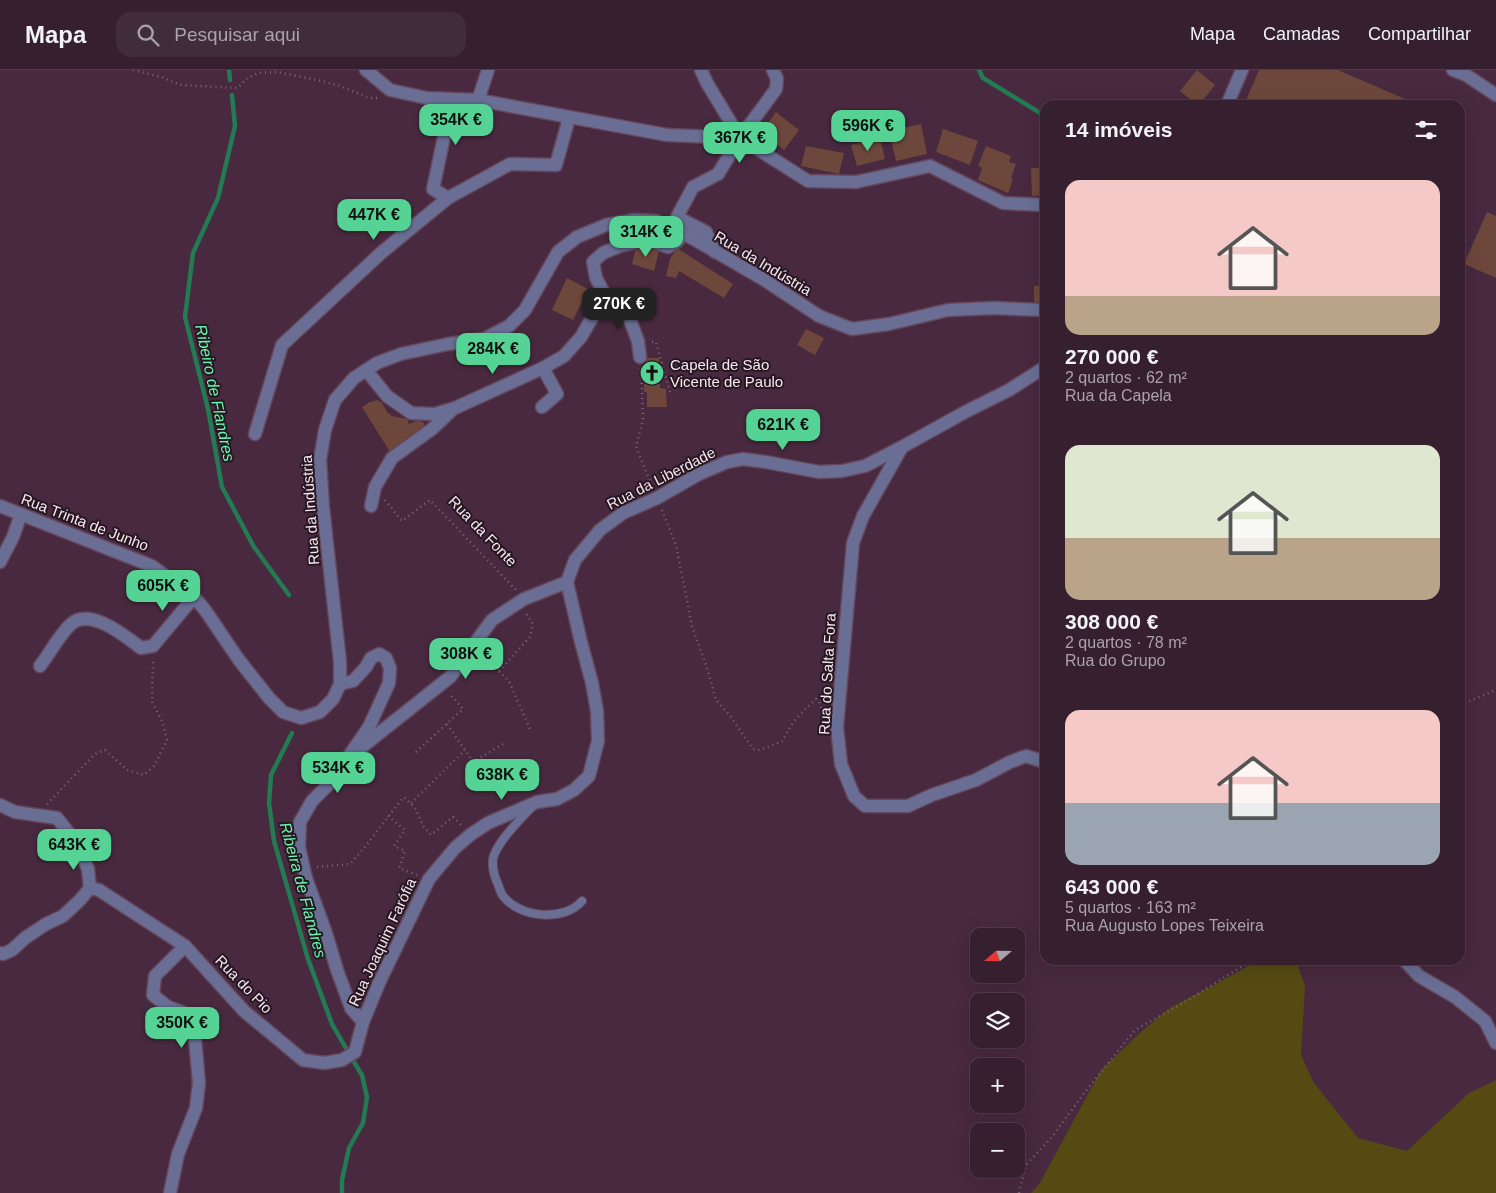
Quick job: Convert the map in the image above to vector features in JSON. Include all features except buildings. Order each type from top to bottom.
[{"type":"street","points":[[366,70],[390,90],[427,98],[478,100],[668,135],[740,138]]},
{"type":"street","points":[[478,100],[488,70]]},
{"type":"street","points":[[700,70],[740,138],[808,181],[856,182],[930,166],[1004,203],[1040,205]]},
{"type":"street","points":[[716,252],[706,232],[677,217],[693,187],[718,174],[740,138],[776,90],[777,79],[773,70]]},
{"type":"street","points":[[1228,100],[1242,70]]},
{"type":"street","points":[[1453,70],[1466,75],[1496,96]]},
{"type":"street","points":[[448,198],[433,190],[452,99]]},
{"type":"street","points":[[255,434],[282,345],[381,253],[448,198],[510,164],[556,165],[569,118]]},
{"type":"street","name":"Rua da Indústria","points":[[340,684],[340,662],[323,507],[320,460],[324,430],[335,400],[354,378],[377,363],[401,354],[484,339],[509,326],[524,310],[558,252],[577,237],[606,225],[641,220],[656,221],[716,252],[819,316],[852,329],[889,324],[948,310],[993,308],[1040,310]]},
{"type":"street","points":[[640,357],[638,341],[622,299],[605,295],[596,278],[593,262],[603,253],[620,246],[647,240],[668,247],[677,242],[683,234]]},
{"type":"street","points":[[366,370],[387,396],[411,412],[435,414],[455,408],[543,368],[564,356],[581,337],[605,295]]},
{"type":"street","points":[[542,407],[557,394],[543,368]]},
{"type":"street","name":"Rua da Liberdade","points":[[567,582],[575,560],[600,530],[623,513],[657,498],[699,474],[727,462],[743,459],[819,472],[842,471],[865,466],[1009,390],[1040,370]]},
{"type":"street","points":[[371,506],[375,487],[392,458],[432,429],[455,408]]},
{"type":"street","name":"Rua do Salta Fora","points":[[902,447],[863,516],[853,542],[837,727],[841,764],[854,796],[865,806],[908,806],[932,795],[976,780],[1010,762],[1026,756],[1040,760]]},
{"type":"street","name":"Rua Trinta de Junho","points":[[0,506],[152,566],[194,597],[239,660],[269,698],[283,712],[301,718],[320,712],[333,699],[340,684]]},
{"type":"street","points":[[0,562],[13,537],[21,514]]},
{"type":"street","points":[[349,757],[450,677],[492,620],[520,601],[567,582]]},
{"type":"street","name":"Rua Joaquim Farófia","points":[[363,1022],[397,944],[429,879],[455,848],[488,823],[537,802],[557,799],[574,790],[589,776],[598,741],[596,711],[592,683],[580,642],[567,582]]},
{"type":"street","points":[[40,666],[71,624],[80,618],[94,619],[141,648],[153,646],[194,597]]},
{"type":"street","points":[[340,684],[353,681],[372,658],[379,654],[386,658],[390,668],[389,683],[369,727],[330,782],[312,801],[300,822],[299,847],[306,878],[351,1008],[363,1022]]},
{"type":"street","points":[[0,805],[15,812],[57,818],[76,842],[88,869],[90,888],[63,916],[46,924],[25,938],[12,950],[3,954],[0,953]]},
{"type":"street","name":"Rua do Pio","points":[[90,888],[99,890],[185,946],[244,1010],[303,1060],[324,1063],[342,1060],[355,1052],[363,1022]]},
{"type":"street","points":[[170,1193],[178,1154],[196,1108],[199,1083],[195,1035],[192,1016],[168,1007],[153,995],[155,976],[185,946]]},
{"type":"street","points":[[1409,965],[1419,976],[1455,997],[1485,1021],[1496,1042]]},
{"type":"lane","points":[[537,802],[504,839],[494,858],[494,873],[502,896],[513,905],[531,914],[544,915],[558,914],[578,905],[582,901]]},
{"type":"path","points":[[134,70],[161,77],[180,85],[238,88],[246,79],[258,73],[277,72],[344,87],[369,98],[389,99],[401,92]]},
{"type":"path","points":[[638,341],[656,342],[671,396]]},
{"type":"path","points":[[640,357],[643,419],[636,447],[676,545],[692,626],[716,700],[731,717],[753,749],[760,750],[783,740],[789,727],[816,698],[819,701],[824,717]]},
{"type":"path","name":"Rua da Fonte","points":[[375,487],[402,521],[430,500],[520,601]]},
{"type":"path","points":[[499,671],[530,637],[533,624],[520,601]]},
{"type":"path","points":[[37,814],[95,754],[105,750],[127,770],[144,775],[154,766],[167,740],[162,721],[152,702],[153,646]]},
{"type":"path","points":[[473,646],[509,681],[530,729]]},
{"type":"path","points":[[416,752],[463,709],[441,684]]},
{"type":"path","points":[[1465,703],[1496,690]]},
{"type":"path","points":[[447,724],[473,762],[503,744]]},
{"type":"path","points":[[411,803],[465,750]]},
{"type":"path","points":[[304,868],[350,864],[366,848],[404,797],[416,809],[423,826],[430,835],[453,817],[470,835]]},
{"type":"path","points":[[388,816],[405,830],[394,846],[405,851],[399,868],[429,879]]},
{"type":"path","points":[[1019,1193],[1026,1165],[1052,1136],[1135,1030],[1185,1002],[1244,965]]},
{"type":"shaded area","points":[[1250,965],[1298,965],[1305,986],[1301,1055],[1314,1083],[1358,1138],[1407,1151],[1469,1093],[1496,1080],[1496,1193],[1031,1193],[1040,1183],[1101,1070],[1142,1031],[1171,1007]]},
{"type":"waterway","name":"Ribeiro de Flandres","points":[[229,70],[230,80]]},
{"type":"waterway","points":[[979,70],[983,78],[1040,113]]},
{"type":"waterway","name":"Ribeiro de Flandres","points":[[232,95],[235,126],[218,198],[193,253],[185,317],[208,409],[222,487],[254,547],[289,595]]},
{"type":"waterway","name":"Ribeira de Flandres","points":[[292,733],[271,775],[269,803],[274,841],[308,959],[332,1024],[347,1050]]},
{"type":"waterway","name":"Ribeira de Flandres","points":[[342,1193],[342,1180],[349,1148],[363,1123],[367,1097],[362,1075],[354,1062]]},
{"type":"place","name":"Capela de São Vicente de Paulo","points":[[652,373]]}]
